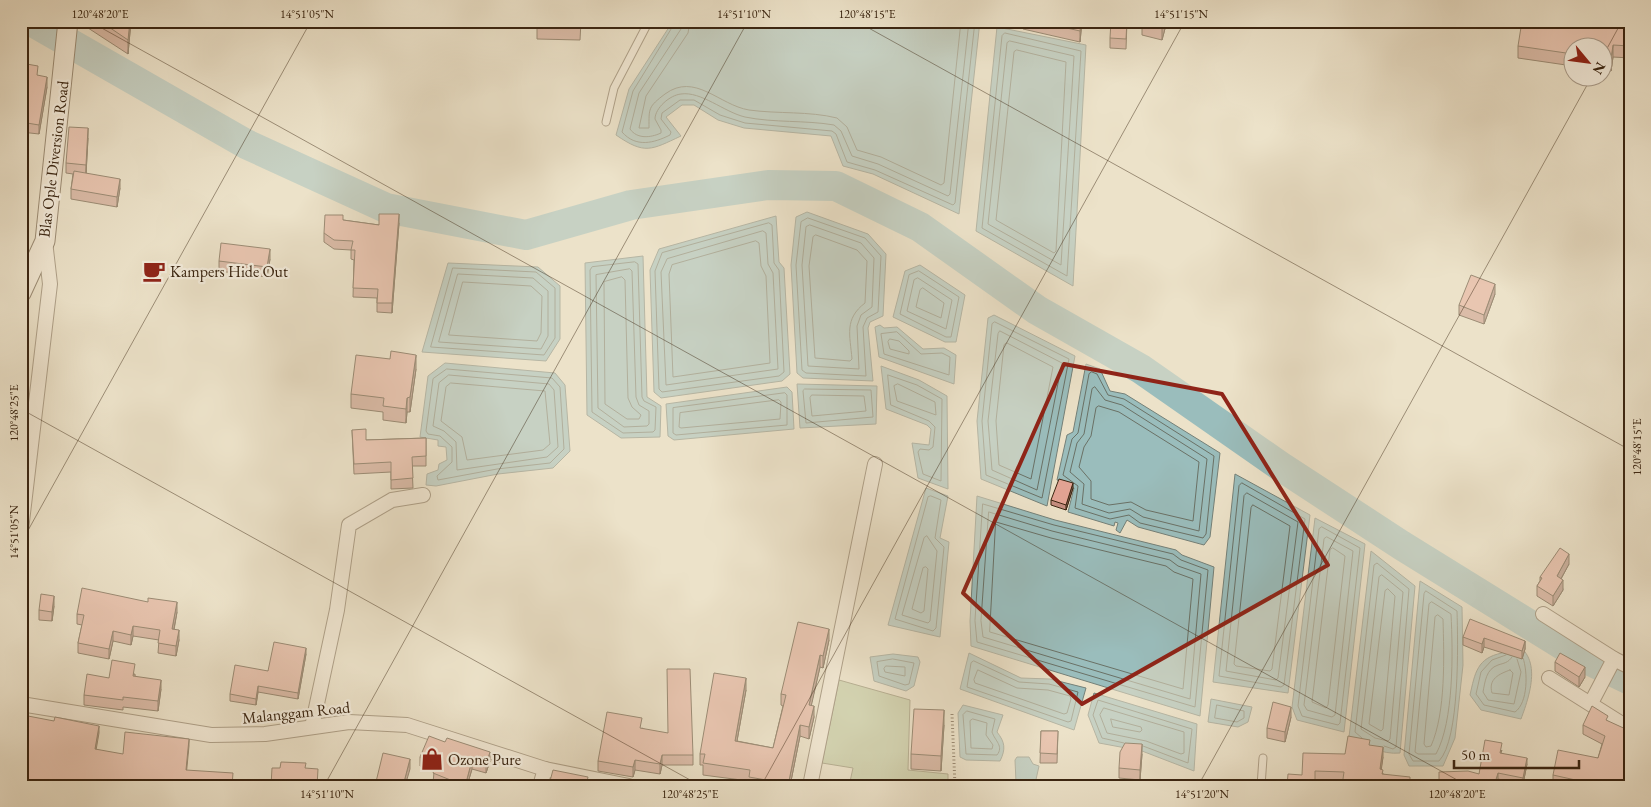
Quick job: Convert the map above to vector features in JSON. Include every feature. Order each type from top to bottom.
[{"type":"main road","name":"Blas Ople Diversion Road","points":[[21,293],[45,241],[68,21]]},
{"type":"street","points":[[21,530],[50,284],[45,241]]},
{"type":"street","points":[[810,786],[875,464]]},
{"type":"street","points":[[312,727],[336,610],[349,525],[392,500],[423,495]]},
{"type":"street","points":[[1543,614],[1614,659],[1630,666]]},
{"type":"street","points":[[1591,703],[1614,659]]},
{"type":"street","points":[[1549,678],[1630,729]]},
{"type":"street","name":"Malanggam Road","points":[[21,704],[211,736],[258,735],[349,722],[407,725],[545,768],[628,786]]},
{"type":"street","points":[[540,786],[545,768]]},
{"type":"lane","points":[[606,122],[614,88],[649,21]]},
{"type":"lane","points":[[1262,786],[1264,758]]},
{"type":"path","points":[[952,714],[955,786]]},
{"type":"highlighted area","points":[[1064,364],[1222,394],[1328,565],[1082,704],[963,593]]},
{"type":"green space","points":[[839,680],[910,700],[908,770],[948,774],[948,786],[849,786],[853,768],[822,763]]},
{"type":"water","points":[[673,21],[980,21],[959,214],[873,174],[843,166],[831,136],[744,128],[718,120],[694,105],[682,105],[666,117],[681,136],[662,145],[641,148],[616,135],[629,89]]},
{"type":"water","points":[[997,27],[1086,45],[1073,286],[976,231]]},
{"type":"water","points":[[807,212],[868,234],[886,254],[883,316],[870,322],[868,328],[873,381],[803,378],[797,373],[791,265],[796,217]]},
{"type":"water","points":[[776,216],[779,262],[784,268],[790,374],[782,381],[661,398],[654,392],[650,270],[659,249]]},
{"type":"water","points":[[643,256],[647,397],[661,406],[660,437],[621,438],[587,415],[585,263]]},
{"type":"water","points":[[448,263],[538,267],[560,286],[560,339],[546,361],[422,352]]},
{"type":"water","points":[[920,265],[965,295],[956,342],[945,342],[893,317],[905,271]]},
{"type":"water","points":[[994,315],[1075,356],[1047,506],[981,479],[977,421],[988,318]]},
{"type":"water","points":[[880,325],[884,328],[897,327],[923,349],[944,348],[956,355],[954,384],[879,357],[875,327]]},
{"type":"water","points":[[445,363],[555,373],[565,385],[570,451],[553,468],[498,474],[436,486],[426,485],[427,474],[438,470],[439,464],[447,460],[446,447],[438,446],[438,440],[420,437],[428,376]]},
{"type":"water","points":[[1086,364],[1100,369],[1110,391],[1125,394],[1220,453],[1210,537],[1204,545],[1138,527],[1127,520],[1120,533],[1116,530],[1118,523],[1115,522],[1114,526],[1068,512],[1074,488],[1057,480],[1067,435],[1073,432]]},
{"type":"water","points":[[881,366],[919,380],[947,396],[948,489],[918,478],[912,443],[929,445],[931,429],[927,425],[886,409]]},
{"type":"water","points":[[797,384],[877,386],[876,424],[800,428]]},
{"type":"water","points":[[787,387],[792,392],[794,429],[674,440],[668,436],[666,404]]},
{"type":"water","points":[[1235,474],[1310,515],[1288,693],[1213,682]]},
{"type":"water","points":[[926,488],[948,496],[940,538],[949,542],[940,637],[888,625]]},
{"type":"water","points":[[977,496],[1055,520],[1176,550],[1182,555],[1214,567],[1200,716],[971,646],[970,621]]},
{"type":"water","points":[[1315,518],[1365,544],[1344,732],[1297,720],[1292,707]]},
{"type":"water","points":[[1371,551],[1415,586],[1400,753],[1380,751],[1349,737]]},
{"type":"water","points":[[1420,581],[1462,607],[1463,665],[1455,738],[1443,766],[1409,766],[1404,755]]},
{"type":"water","points":[[1507,640],[1519,646],[1526,654],[1532,674],[1531,685],[1521,719],[1481,710],[1470,695],[1478,668],[1487,659],[1502,653]]},
{"type":"water","points":[[969,653],[1021,678],[1050,679],[1086,688],[1074,730],[960,689]]},
{"type":"water","points":[[893,654],[918,657],[920,662],[914,686],[906,691],[874,681],[870,657]]},
{"type":"water","points":[[1094,693],[1197,724],[1194,771],[1142,751],[1099,743],[1088,715]]},
{"type":"water","points":[[1211,699],[1252,707],[1248,722],[1238,727],[1208,722]]},
{"type":"water","points":[[963,705],[1003,715],[997,732],[1004,746],[1000,761],[966,760],[960,757],[958,713]]},
{"type":"water","points":[[1017,757],[1029,757],[1033,764],[1039,766],[1035,784],[1016,782],[1015,760]]},
{"type":"building","points":[[100,21],[130,21],[128,40]]},
{"type":"building","points":[[537,21],[580,21],[580,26],[537,24]]},
{"type":"building","points":[[1036,21],[1081,21],[1080,31]]},
{"type":"building","points":[[1111,21],[1127,21],[1126,39],[1110,38]]},
{"type":"building","points":[[1143,21],[1164,21],[1162,28],[1142,24]]},
{"type":"building","points":[[1522,21],[1630,21],[1630,46],[1614,45],[1614,38],[1564,38],[1564,53],[1518,46]]},
{"type":"building","points":[[21,63],[38,66],[37,75],[47,77],[39,125],[21,122]]},
{"type":"building","points":[[69,127],[88,128],[86,165],[66,163]]},
{"type":"building","points":[[74,171],[120,179],[117,197],[71,189]]},
{"type":"building","points":[[379,214],[399,214],[392,303],[377,303],[378,289],[353,288],[355,250],[351,250],[353,241],[334,240],[324,233],[325,215],[343,215],[343,220],[379,225]]},
{"type":"building","points":[[221,243],[270,249],[267,267],[219,261]]},
{"type":"building","points":[[1471,275],[1495,284],[1484,315],[1459,305]]},
{"type":"building","points":[[391,351],[416,355],[410,397],[407,398],[406,409],[383,406],[384,398],[351,394],[356,355],[390,359]]},
{"type":"building","points":[[21,380],[28,382],[21,411]]},
{"type":"building","points":[[366,429],[366,440],[426,438],[426,456],[412,457],[413,478],[391,480],[391,462],[354,464],[352,430]]},
{"type":"building","points":[[1059,479],[1073,483],[1066,505],[1051,500]]},
{"type":"building","points":[[1560,548],[1569,554],[1557,576],[1563,580],[1553,596],[1537,586],[1542,578],[1540,577]]},
{"type":"building","points":[[82,588],[148,602],[148,598],[177,602],[172,629],[179,630],[176,646],[158,643],[160,630],[133,626],[131,635],[113,631],[109,649],[78,643],[84,615],[77,614]]},
{"type":"building","points":[[41,594],[54,596],[52,612],[39,610]]},
{"type":"building","points":[[1470,619],[1525,641],[1522,651],[1484,638],[1482,644],[1463,637]]},
{"type":"building","points":[[798,622],[829,629],[823,656],[820,655],[809,705],[814,706],[809,727],[800,725],[788,786],[765,786],[766,780],[749,777],[750,770],[703,763],[705,754],[700,754],[714,673],[746,678],[735,741],[773,748],[786,695],[781,694]]},
{"type":"building","points":[[274,642],[306,648],[298,693],[258,686],[256,699],[230,694],[235,665],[268,671]]},
{"type":"building","points":[[1560,653],[1585,667],[1579,677],[1555,662]]},
{"type":"building","points":[[112,660],[135,664],[133,676],[161,680],[158,701],[123,697],[123,700],[84,695],[87,674],[109,678]]},
{"type":"building","points":[[667,669],[690,669],[693,755],[662,755],[660,764],[635,760],[633,767],[598,761],[607,712],[642,718],[640,728],[668,733]]},
{"type":"building","points":[[1273,702],[1291,707],[1285,732],[1267,728]]},
{"type":"building","points":[[1592,706],[1608,716],[1606,720],[1630,731],[1630,749],[1626,758],[1630,760],[1630,786],[1588,786],[1589,783],[1553,775],[1558,750],[1598,758],[1605,736],[1583,725]]},
{"type":"building","points":[[914,709],[944,710],[941,756],[911,754]]},
{"type":"building","points":[[28,716],[54,721],[55,717],[99,726],[95,749],[123,754],[125,732],[189,739],[186,770],[233,773],[232,786],[21,786],[21,729],[22,724],[26,725]]},
{"type":"building","points":[[1041,731],[1058,731],[1057,754],[1040,753]]},
{"type":"building","points":[[429,736],[445,742],[447,738],[490,752],[486,764],[472,760],[467,779],[488,786],[457,786],[458,783],[433,773],[437,764],[420,757]]},
{"type":"building","points":[[1348,736],[1370,740],[1369,745],[1383,747],[1380,769],[1383,770],[1382,774],[1410,777],[1410,786],[1342,786],[1344,772],[1315,771],[1315,786],[1287,786],[1288,774],[1302,775],[1303,753],[1345,754]]},
{"type":"building","points":[[1485,740],[1502,743],[1500,753],[1527,758],[1523,778],[1498,773],[1494,786],[1439,786],[1439,772],[1468,771],[1479,774]]},
{"type":"building","points":[[1125,743],[1142,744],[1140,770],[1119,768],[1120,752]]},
{"type":"building","points":[[383,753],[410,759],[403,786],[375,786]]},
{"type":"building","points":[[281,762],[306,763],[305,768],[318,769],[317,786],[271,786],[272,768],[280,768]]},
{"type":"building","points":[[553,770],[588,777],[586,786],[568,786],[550,781]]},
{"type":"building","points":[[1172,784],[1197,786],[1172,786]]},
{"type":"waterway","points":[[31,21],[246,144],[386,208],[526,235],[631,205],[768,185],[836,186],[920,227],[1037,310],[1141,369],[1280,466],[1401,545],[1582,657],[1630,680]]},
{"type":"place","name":"Kampers Hide Out","points":[[154,271]]},
{"type":"place","name":"Ozone Pure","points":[[432,759]]}]
